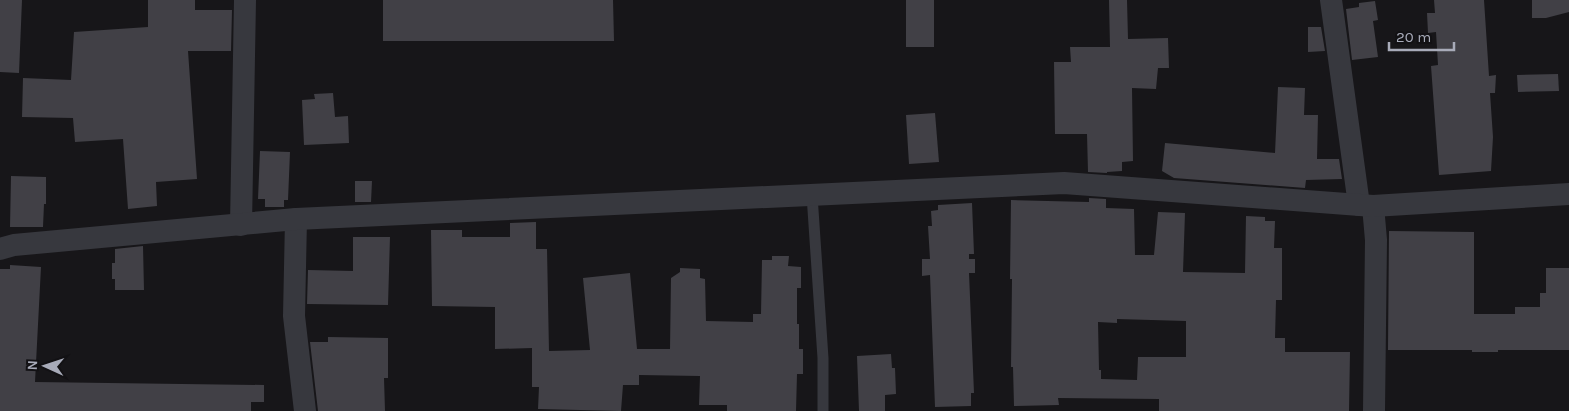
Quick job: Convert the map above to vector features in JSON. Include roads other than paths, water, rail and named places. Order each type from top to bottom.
[{"type":"street","points":[[241,225],[245,0]]},
{"type":"street","points":[[1331,0],[1366,206],[1376,240],[1374,411]]},
{"type":"street","points":[[0,249],[14,246],[296,219],[1064,183],[1366,206],[1569,194]]},
{"type":"street","points":[[296,219],[294,316],[305,411]]},
{"type":"lane","points":[[812,195],[823,358],[823,411]]}]
